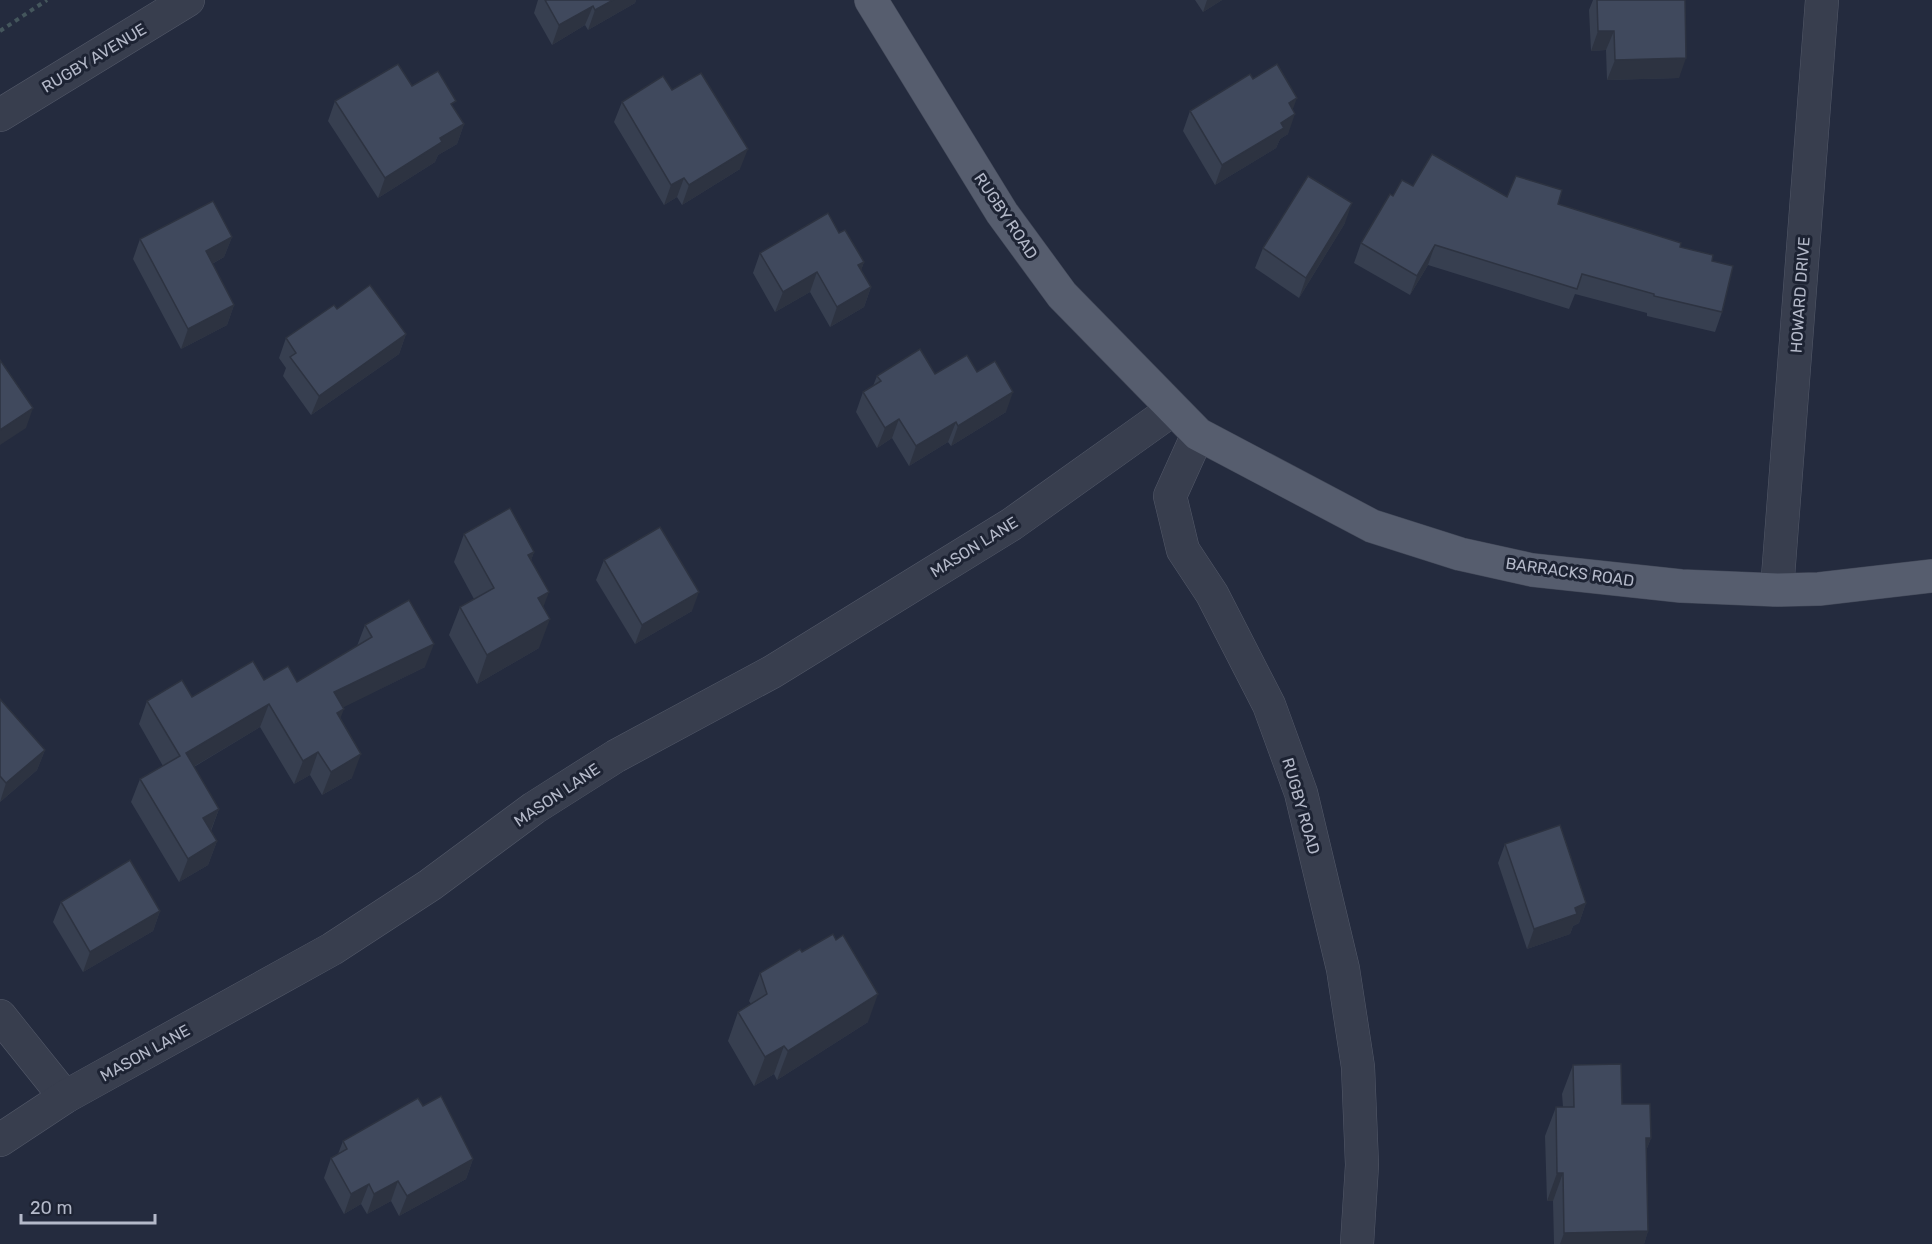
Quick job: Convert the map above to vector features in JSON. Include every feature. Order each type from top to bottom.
[{"type":"main road","name":"RUGBY ROAD","points":[[871,0],[1002,213],[1062,295],[1198,434]]},
{"type":"main road","name":"BARRACKS ROAD","points":[[1198,434],[1372,526],[1460,554],[1532,570],[1681,586],[1777,590],[1819,589],[1932,576]]},
{"type":"street","name":"RUGBY AVENUE","points":[[0,116],[188,0]]},
{"type":"street","name":"HOWARD DRIVE","points":[[1777,590],[1822,0]]},
{"type":"street","name":"MASON LANE","points":[[0,1140],[65,1097],[332,949],[430,885],[534,808],[616,756],[802,654],[1012,524],[1172,410]]},
{"type":"street","name":"RUGBY ROAD","points":[[1198,434],[1170,496],[1183,550],[1212,594],[1269,705],[1301,793],[1343,969],[1358,1067],[1362,1166],[1357,1244]]},
{"type":"street","points":[[0,1016],[65,1097]]},
{"type":"path","points":[[0,31],[47,0]]},
{"type":"building","points":[[545,0],[613,0],[595,10],[593,6],[559,25]]},
{"type":"building","points":[[1597,0],[1685,0],[1686,58],[1615,60],[1614,31],[1598,31]]},
{"type":"building","points":[[398,64],[412,86],[438,71],[456,101],[451,104],[464,124],[440,138],[442,142],[385,178],[335,101]]},
{"type":"building","points":[[1277,64],[1297,98],[1289,103],[1295,114],[1281,123],[1284,128],[1222,165],[1190,111],[1250,74],[1253,79]]},
{"type":"building","points":[[701,73],[748,149],[689,185],[684,178],[671,185],[622,102],[663,76],[672,90]]},
{"type":"building","points":[[1432,154],[1507,197],[1516,176],[1562,190],[1558,204],[1681,243],[1680,247],[1713,255],[1712,261],[1733,266],[1722,312],[1654,296],[1654,294],[1582,274],[1577,289],[1435,245],[1417,276],[1361,243],[1390,194],[1393,196],[1402,180],[1413,186]]},
{"type":"building","points":[[1308,176],[1352,203],[1306,278],[1263,248]]},
{"type":"building","points":[[213,201],[232,237],[206,251],[234,305],[188,329],[140,239]]},
{"type":"building","points":[[828,213],[839,233],[845,230],[864,262],[858,265],[871,287],[837,307],[817,272],[783,292],[760,253]]},
{"type":"building","points":[[370,285],[406,334],[319,396],[290,357],[296,353],[286,338],[334,305],[337,309]]},
{"type":"building","points":[[920,349],[935,374],[967,355],[977,372],[995,361],[1013,392],[958,426],[956,422],[916,446],[899,419],[885,428],[863,392],[881,381],[877,376]]},
{"type":"building","points":[[0,360],[33,408],[0,430]]},
{"type":"building","points":[[510,508],[534,552],[528,555],[549,592],[538,598],[550,619],[487,655],[460,607],[494,588],[464,534]]},
{"type":"building","points":[[660,527],[699,592],[642,625],[604,560]]},
{"type":"building","points":[[409,600],[434,644],[334,692],[344,709],[337,713],[361,754],[331,772],[318,752],[303,761],[269,704],[186,753],[219,809],[203,818],[217,841],[188,859],[140,779],[180,756],[147,701],[182,680],[192,697],[253,661],[264,680],[288,666],[297,682],[372,637],[365,625]]},
{"type":"building","points":[[0,699],[45,750],[6,783],[0,776]]},
{"type":"building","points":[[1560,825],[1586,903],[1575,908],[1577,914],[1534,929],[1505,844]]},
{"type":"building","points":[[130,860],[160,911],[90,952],[61,902]]},
{"type":"building","points":[[833,934],[836,940],[843,935],[878,994],[788,1051],[784,1046],[765,1057],[738,1012],[767,994],[760,973],[800,949],[802,952]]},
{"type":"building","points":[[1621,1064],[1622,1104],[1650,1104],[1651,1138],[1646,1138],[1648,1231],[1564,1233],[1563,1173],[1557,1173],[1556,1107],[1574,1107],[1573,1065]]},
{"type":"building","points":[[441,1096],[473,1159],[407,1196],[398,1181],[374,1194],[369,1184],[351,1194],[331,1158],[347,1149],[343,1141],[418,1098],[423,1106]]}]
